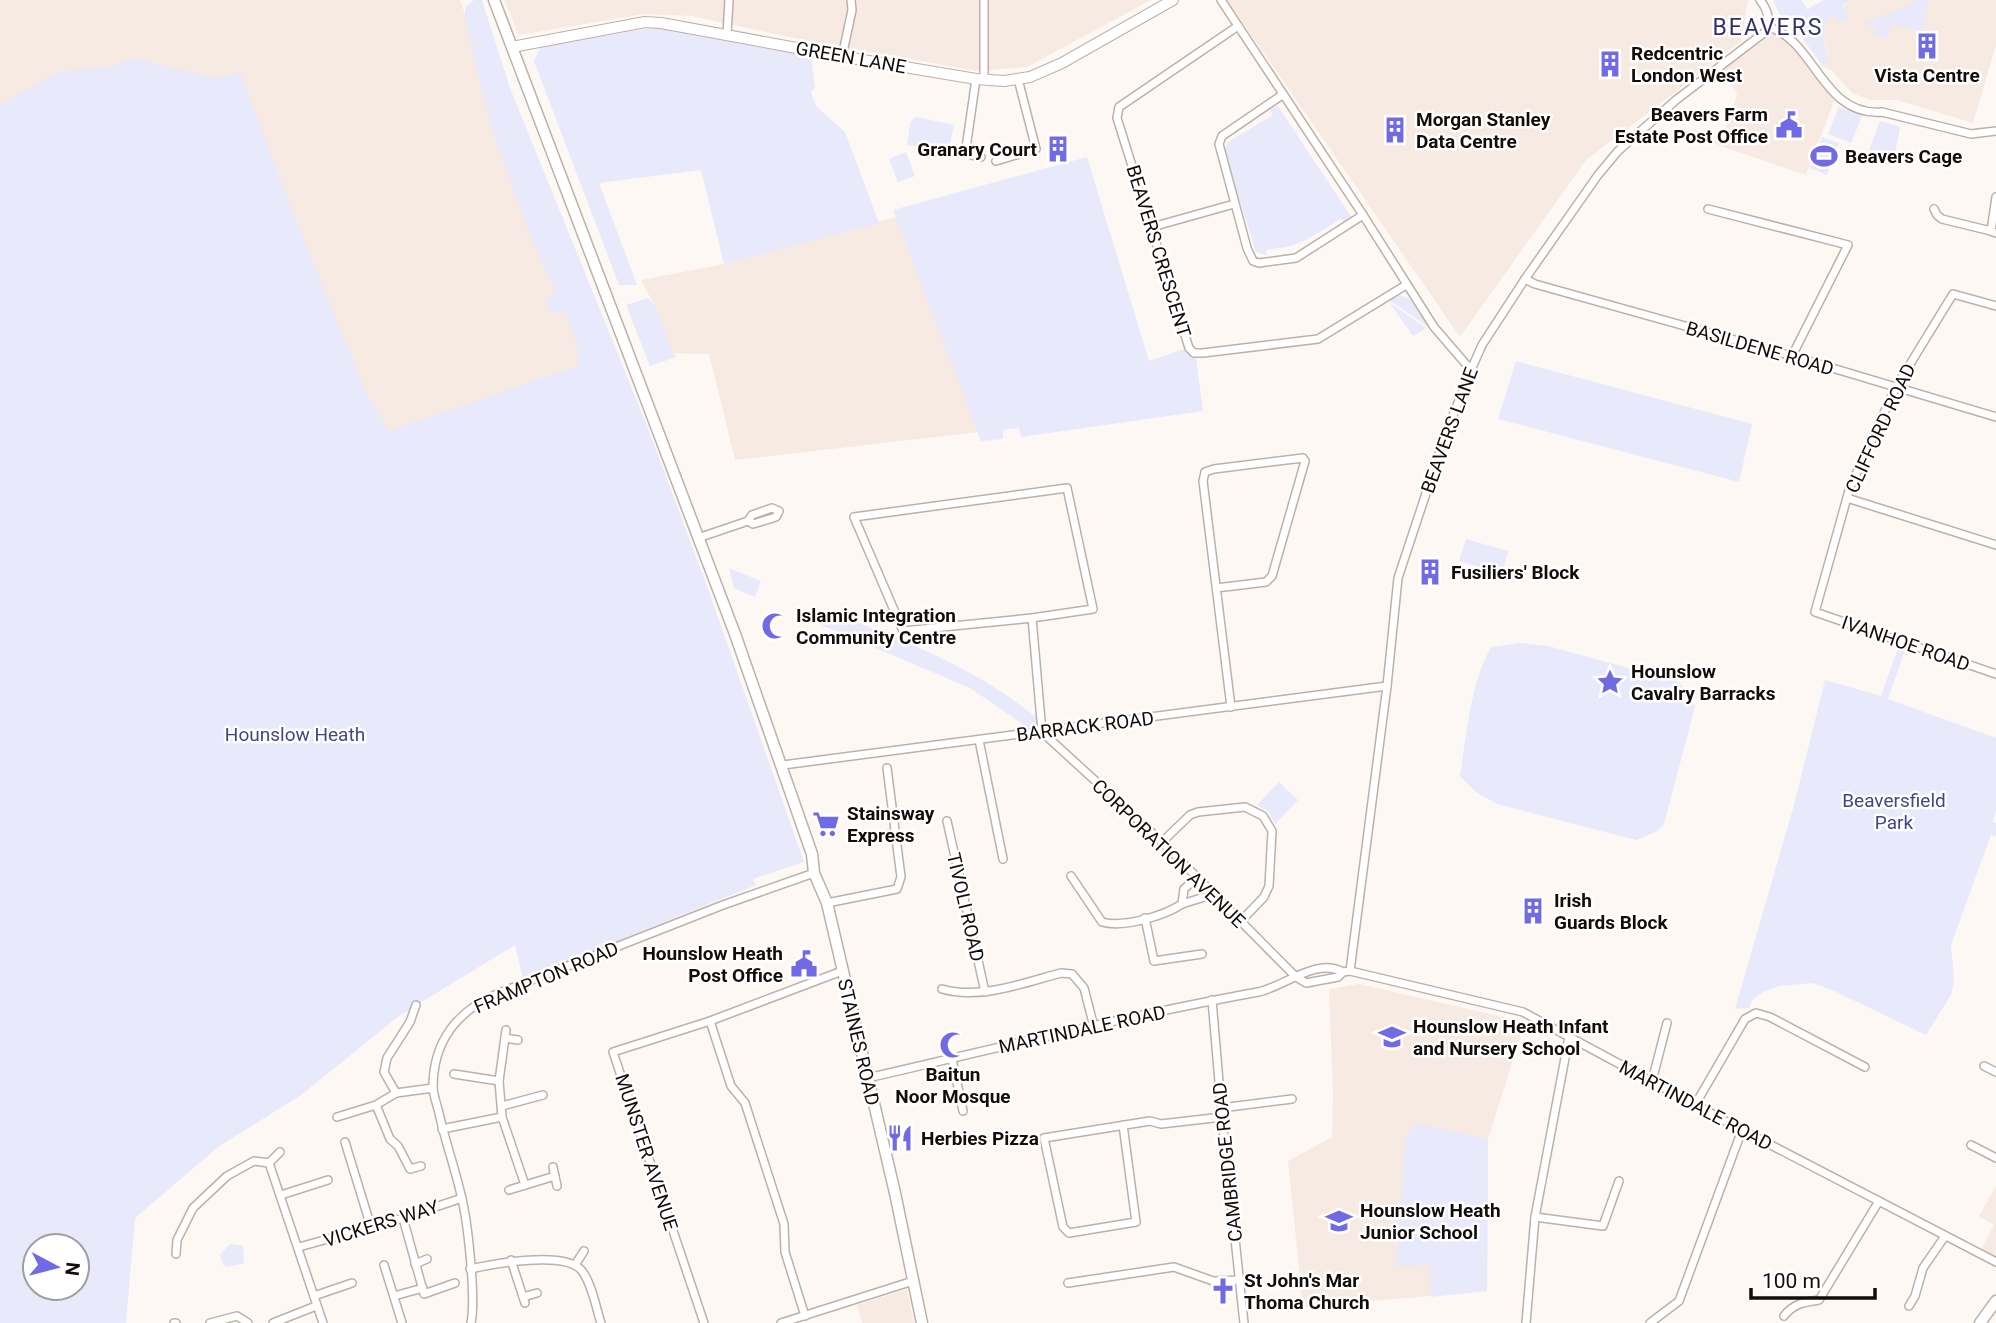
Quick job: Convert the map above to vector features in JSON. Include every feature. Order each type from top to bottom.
[{"type":"main road","points":[[494,0],[698,538]]},
{"type":"main road","name":"STAINES ROAD","points":[[698,538],[783,765],[812,854],[814,873],[822,886],[827,903],[922,1323]]},
{"type":"main road","points":[[1980,1323],[1996,1301]]},
{"type":"street","points":[[727,34],[729,0]]},
{"type":"street","points":[[842,57],[852,0]]},
{"type":"street","points":[[981,157],[972,155],[965,148],[980,79],[984,0]]},
{"type":"street","name":"GREEN LANE","points":[[512,47],[645,22],[661,23],[842,57],[1004,81],[1030,77],[1062,63],[1173,0]]},
{"type":"street","points":[[1221,0],[1434,327],[1471,370]]},
{"type":"street","points":[[1760,0],[1768,14],[1768,27],[1788,37],[1836,96],[1854,106],[1971,134],[1996,131]]},
{"type":"street","name":"BEAVERS CRESCENT","points":[[1238,26],[1119,107],[1117,118],[1189,348],[1194,353],[1318,339],[1406,285]]},
{"type":"street","name":"BEAVERS LANE","points":[[1346,971],[1387,686],[1398,578],[1446,433],[1482,345],[1525,279],[1618,151],[1676,100],[1761,37],[1768,27]]},
{"type":"street","points":[[996,161],[1036,149],[1018,79]]},
{"type":"street","points":[[1282,94],[1222,136],[1219,144],[1234,204],[1253,261],[1259,263],[1301,256],[1363,215]]},
{"type":"street","points":[[1934,209],[1939,217],[1994,232],[1996,197]]},
{"type":"street","points":[[1152,227],[1234,204]]},
{"type":"street","points":[[1708,209],[1847,246],[1792,356]]},
{"type":"street","name":"BASILDENE ROAD","points":[[1525,279],[1996,417]]},
{"type":"street","name":"CLIFFORD ROAD","points":[[1815,612],[1847,498],[1896,387],[1953,294],[1996,306]]},
{"type":"street","points":[[1216,588],[1266,582],[1272,576],[1305,461],[1303,458],[1205,471],[1203,481],[1216,588],[1231,708]]},
{"type":"street","points":[[1067,488],[1093,609],[1032,618],[903,631],[854,517],[1067,488]]},
{"type":"street","points":[[1847,498],[1996,545]]},
{"type":"street","points":[[698,538],[748,521]]},
{"type":"street","name":"IVANHOE ROAD","points":[[1815,612],[1996,674]]},
{"type":"street","points":[[1032,618],[1042,732]]},
{"type":"street","name":"BARRACK ROAD","points":[[783,765],[1387,686]]},
{"type":"street","name":"CORPORATION AVENUE","points":[[1042,732],[1162,842],[1295,976]]},
{"type":"street","points":[[978,740],[1003,859]]},
{"type":"street","points":[[827,903],[897,889],[901,877],[887,768]]},
{"type":"street","points":[[1162,842],[1190,815],[1198,812],[1245,807],[1264,816],[1272,831],[1269,886],[1264,897],[1240,922]]},
{"type":"street","name":"TIVOLI ROAD","points":[[947,821],[985,992]]},
{"type":"street","points":[[853,839],[894,834]]},
{"type":"street","name":"FRAMPTON ROAD","points":[[471,1323],[473,1297],[462,1198],[433,1088],[436,1063],[444,1039],[460,1016],[474,1005],[675,923],[814,873]]},
{"type":"street","points":[[1071,876],[1102,922],[1113,925],[1170,912],[1182,904],[1214,894]]},
{"type":"street","points":[[1182,904],[1184,889],[1197,877]]},
{"type":"street","points":[[1144,918],[1154,961],[1202,954]]},
{"type":"street","name":"MUNSTER AVENUE","points":[[704,1323],[613,1052],[710,1021],[842,971]]},
{"type":"street","points":[[1295,976],[1306,983],[1338,977],[1346,971]]},
{"type":"street","name":"MARTINDALE ROAD","points":[[1346,971],[1523,1012],[1996,1262]]},
{"type":"street","points":[[942,989],[958,994],[985,992],[1061,973],[1072,974],[1084,988],[1094,1027]]},
{"type":"street","name":"MARTINDALE ROAD","points":[[868,1078],[1212,1000],[1272,989],[1295,976]]},
{"type":"street","name":"CAMBRIDGE ROAD","points":[[1212,1000],[1244,1323]]},
{"type":"street","points":[[396,1093],[384,1072],[387,1058],[410,1022],[416,1005]]},
{"type":"street","points":[[1695,1105],[1745,1019],[1756,1013],[1770,1017],[1865,1067]]},
{"type":"street","points":[[710,1021],[731,1086],[745,1103],[749,1115],[784,1224],[785,1252],[805,1316]]},
{"type":"street","points":[[1652,1082],[1667,1023]]},
{"type":"street","points":[[518,1040],[505,1034],[499,1081],[502,1117],[525,1185]]},
{"type":"street","points":[[1526,1323],[1535,1217],[1570,1037]]},
{"type":"street","points":[[604,1046],[613,1052]]},
{"type":"street","points":[[952,1059],[963,1111]]},
{"type":"street","points":[[1984,1066],[1996,1072]]},
{"type":"street","points":[[454,1074],[499,1081]]},
{"type":"street","points":[[337,1117],[376,1105],[396,1093],[433,1088]]},
{"type":"street","points":[[502,1105],[543,1095]]},
{"type":"street","points":[[1221,1108],[1292,1100]]},
{"type":"street","points":[[376,1105],[390,1139],[398,1146],[410,1169],[421,1166]]},
{"type":"street","points":[[442,1129],[502,1117]]},
{"type":"street","points":[[1123,1125],[1136,1222],[1069,1233],[1063,1227],[1044,1138],[1123,1125],[1150,1121],[1161,1124],[1222,1117]]},
{"type":"street","points":[[1650,1323],[1679,1301],[1742,1130]]},
{"type":"street","points":[[345,1142],[371,1227]]},
{"type":"street","points":[[1970,1145],[1996,1158]]},
{"type":"street","points":[[269,1163],[280,1152]]},
{"type":"street","points":[[176,1254],[177,1240],[193,1208],[227,1176],[254,1161],[269,1163]]},
{"type":"street","points":[[269,1163],[323,1323]]},
{"type":"street","points":[[553,1167],[558,1186]]},
{"type":"street","points":[[509,1191],[555,1176]]},
{"type":"street","points":[[281,1195],[328,1180]]},
{"type":"street","points":[[1535,1217],[1603,1226],[1619,1181]]},
{"type":"street","name":"VICKERS WAY","points":[[299,1247],[403,1218],[462,1198]]},
{"type":"street","points":[[1784,1316],[1789,1309],[1801,1303],[1819,1300],[1879,1202]]},
{"type":"street","points":[[403,1218],[424,1294],[455,1283]]},
{"type":"street","points":[[1909,1306],[1915,1296],[1923,1268],[1945,1236]]},
{"type":"street","points":[[575,1265],[584,1251]]},
{"type":"street","points":[[415,1265],[427,1259]]},
{"type":"street","points":[[470,1269],[512,1260],[554,1261],[575,1265],[584,1273],[601,1323]]},
{"type":"street","points":[[512,1260],[524,1300],[537,1293]]},
{"type":"street","points":[[384,1265],[402,1323]]},
{"type":"street","points":[[1069,1283],[1174,1267],[1213,1281],[1240,1280]]},
{"type":"street","points":[[781,1323],[913,1281]]},
{"type":"street","points":[[314,1297],[352,1283]]},
{"type":"street","points":[[394,1296],[423,1288]]},
{"type":"street","points":[[273,1323],[316,1306]]},
{"type":"street","points":[[209,1323],[237,1316],[248,1323]]},
{"type":"shaded area","points":[[0,0],[460,0],[588,362],[389,432],[364,388],[0,261]]},
{"type":"shaded area","points":[[504,0],[1151,0],[1027,67],[977,71],[808,41],[691,16],[644,14],[519,35]]},
{"type":"shaded area","points":[[1227,0],[1748,1],[1741,42],[1586,160],[1460,337]]},
{"type":"shaded area","points":[[1851,0],[1996,0],[1996,45],[1973,123],[1897,100],[1870,100],[1852,93],[1831,70],[1823,66],[1829,61],[1823,35],[1824,27],[1828,19]]},
{"type":"shaded area","points":[[1768,27],[1783,33],[1836,96],[1806,175],[1712,143],[1720,138],[1726,127],[1737,96],[1718,68]]},
{"type":"shaded area","points":[[896,217],[979,432],[735,460],[709,354],[665,353],[652,301],[641,280],[724,264]]},
{"type":"shaded area","points":[[1359,984],[1525,1022],[1488,1139],[1487,1291],[1303,1307],[1288,1161],[1332,1137],[1329,989]]},
{"type":"shaded area","points":[[1996,1186],[1996,1262],[1979,1253],[1994,1225],[1979,1216]]},
{"type":"shaded area","points":[[907,1289],[914,1323],[862,1323],[857,1305]]},
{"type":"green space","name":"Hounslow Heath","points":[[474,0],[482,0],[510,88],[648,428],[804,862],[753,879],[756,885],[523,979],[515,945],[399,1016],[301,1095],[218,1147],[135,1218],[126,1323],[0,1323],[0,105],[57,72],[111,66],[131,58],[217,78],[240,72],[364,388],[389,431],[577,366],[579,351],[565,313],[550,312],[546,300],[555,290],[526,225],[490,122],[465,20],[465,7]]},
{"type":"green space","points":[[1773,0],[1802,0],[1807,9],[1824,0],[1851,0],[1842,6],[1849,20],[1838,21],[1834,15],[1825,25],[1824,42],[1829,61],[1823,66],[1788,19],[1779,14]]},
{"type":"green space","points":[[1913,0],[1929,0],[1922,31],[1892,24],[1887,39],[1873,36],[1877,28],[1865,22],[1914,4]]},
{"type":"green space","points":[[669,27],[811,55],[815,88],[811,92],[816,106],[845,132],[879,223],[724,264],[701,170],[599,183],[637,285],[619,285],[534,61],[540,47]]},
{"type":"green space","points":[[1278,106],[1352,218],[1346,225],[1341,219],[1297,244],[1267,249],[1266,255],[1256,252],[1224,152],[1228,142],[1273,115],[1269,108]]},
{"type":"green space","points":[[1839,107],[1862,116],[1851,143],[1828,134]]},
{"type":"green space","points":[[917,117],[954,125],[949,150],[941,156],[931,149],[907,145],[910,123]]},
{"type":"green space","points":[[1880,121],[1900,127],[1893,165],[1887,162],[1893,155],[1888,154],[1887,158],[1869,150]]},
{"type":"green space","name":"Beavers Cage","points":[[1822,137],[1839,143],[1827,175],[1810,168]]},
{"type":"green space","points":[[906,152],[915,176],[898,182],[889,159]]},
{"type":"green space","points":[[1087,157],[1149,361],[1184,349],[1196,358],[1203,411],[1021,437],[1019,428],[1003,430],[1003,439],[981,441],[893,210]]},
{"type":"green space","points":[[1400,295],[1410,299],[1428,327],[1389,300]]},
{"type":"green space","points":[[648,298],[657,311],[676,357],[650,366],[626,305]]},
{"type":"green space","points":[[1389,302],[1426,328],[1413,336]]},
{"type":"green space","points":[[1516,361],[1752,424],[1739,482],[1498,419]]},
{"type":"green space","points":[[1466,539],[1508,551],[1502,574],[1459,561]]},
{"type":"green space","points":[[729,568],[761,581],[755,597],[734,588]]},
{"type":"green space","points":[[827,610],[914,645],[968,672],[995,687],[1045,725],[1030,729],[970,688],[819,624]]},
{"type":"green space","points":[[1520,643],[1548,646],[1679,682],[1691,695],[1695,707],[1664,824],[1656,832],[1636,840],[1497,804],[1476,792],[1460,776],[1470,710],[1484,661],[1491,647]]},
{"type":"green space","name":"Beaversfield Park","points":[[1899,645],[1906,647],[1888,699],[1996,738],[1996,810],[1993,822],[1996,823],[1996,836],[1991,835],[1951,945],[1954,979],[1951,995],[1926,1035],[1812,983],[1779,986],[1753,999],[1749,1008],[1735,1009],[1794,805],[1825,680],[1881,696]]},
{"type":"green space","points":[[1279,782],[1298,800],[1275,824],[1268,811],[1257,805]]},
{"type":"green space","points":[[1415,1123],[1488,1139],[1487,1291],[1431,1297],[1429,1264],[1396,1267],[1405,1140]]},
{"type":"green space","points":[[230,1244],[243,1246],[244,1263],[228,1267],[223,1265],[220,1255]]},
{"type":"place","name":"Vista Centre","points":[[1927,46]]},
{"type":"place","name":"Redcentric London West","points":[[1610,64]]},
{"type":"place","name":"Beavers Farm Estate Post Office","points":[[1789,125]]},
{"type":"place","name":"Morgan Stanley Data Centre","points":[[1395,130]]},
{"type":"place","name":"Granary Court","points":[[1058,149]]},
{"type":"place","name":"Beavers Cage","points":[[1824,156]]},
{"type":"place","name":"Fusiliers' Block","points":[[1430,572]]},
{"type":"place","name":"Islamic Integration Community Centre","points":[[775,626]]},
{"type":"place","name":"Hounslow Cavalry Barracks","points":[[1610,682]]},
{"type":"place","name":"Stainsway Express","points":[[826,824]]},
{"type":"place","name":"Irish Guards Block","points":[[1533,911]]},
{"type":"place","name":"Hounslow Heath Post Office","points":[[804,964]]},
{"type":"place","name":"Hounslow Heath Infant and Nursery School","points":[[1392,1037]]},
{"type":"place","name":"Baitun Noor Mosque","points":[[953,1045]]},
{"type":"place","name":"Herbies Pizza","points":[[900,1138]]},
{"type":"place","name":"Hounslow Heath Junior School","points":[[1339,1221]]},
{"type":"place","name":"St John's Mar Thoma Church","points":[[1223,1291]]},
{"type":"district","name":"BEAVERS","points":[[1768,27]]}]
